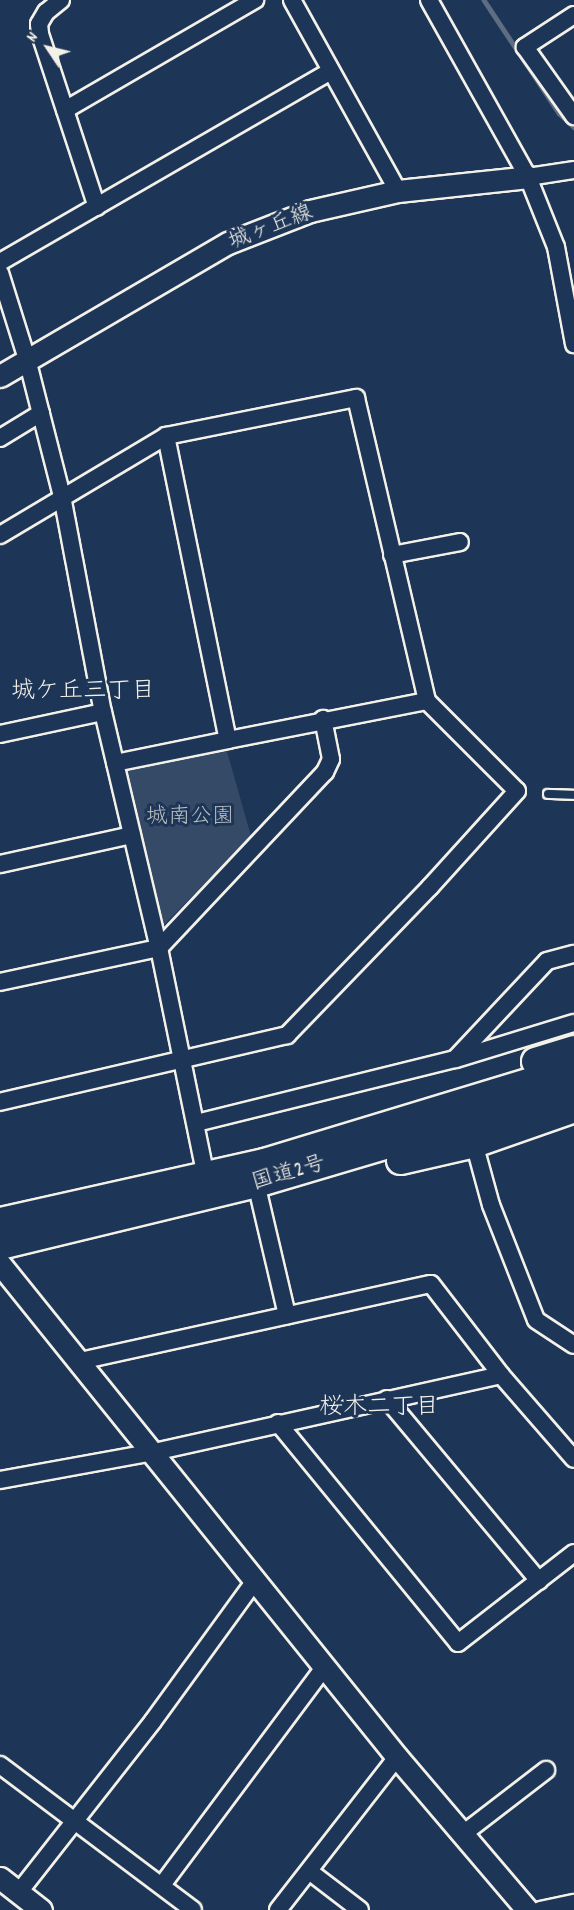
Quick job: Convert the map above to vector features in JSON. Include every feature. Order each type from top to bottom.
[{"type":"highway","points":[[265,1174],[444,1089],[574,1048]]},
{"type":"highway","name":"国道2号","points":[[0,1221],[206,1177],[265,1174],[574,1068]]},
{"type":"highway","name":"国道2号","points":[[0,1245],[574,1089]]},
{"type":"highway","points":[[265,1174],[313,1179],[474,1143],[574,1108]]},
{"type":"street","points":[[61,0],[39,24],[97,207]]},
{"type":"street","points":[[65,110],[255,0]]},
{"type":"street","points":[[292,0],[398,191]]},
{"type":"street","points":[[429,0],[528,177],[556,247],[574,344]]},
{"type":"street","points":[[574,15],[525,47],[574,116]]},
{"type":"street","points":[[0,262],[331,71]]},
{"type":"street","name":"城ヶ丘線","points":[[0,376],[228,243],[310,211],[398,191],[574,170]]},
{"type":"street","points":[[0,273],[27,359],[62,496],[103,712],[159,948],[206,1177]]},
{"type":"street","points":[[0,534],[166,436],[356,398],[427,701],[517,791],[430,887],[287,1035],[0,1102]]},
{"type":"street","points":[[0,438],[41,413]]},
{"type":"street","points":[[166,436],[228,740]]},
{"type":"street","points":[[392,555],[460,542]]},
{"type":"street","points":[[115,763],[323,719],[427,701]]},
{"type":"street","points":[[0,734],[103,712]]},
{"type":"street","points":[[0,982],[159,948],[326,772],[331,759],[323,719]]},
{"type":"street","points":[[0,864],[132,835]]},
{"type":"street","points":[[455,1059],[547,961],[574,954]]},
{"type":"street","points":[[196,1123],[455,1059],[574,1023]]},
{"type":"street","points":[[474,1143],[491,1205],[536,1320],[574,1345]]},
{"type":"street","points":[[265,1174],[287,1315]]},
{"type":"street","points":[[0,1264],[154,1452],[254,1582],[397,1757],[527,1910]]},
{"type":"street","points":[[80,1361],[431,1284],[501,1375],[574,1459]]},
{"type":"street","points":[[0,1480],[154,1452],[501,1375]]},
{"type":"street","points":[[387,1399],[539,1581]]},
{"type":"street","points":[[278,1423],[458,1643],[574,1553]]},
{"type":"street","points":[[0,1878],[32,1904],[74,1821],[153,1721],[254,1582]]},
{"type":"street","points":[[162,1885],[324,1666]]},
{"type":"street","points":[[278,1910],[397,1757]]},
{"type":"street","points":[[0,1765],[193,1910]]},
{"type":"street","points":[[463,1834],[546,1770]]},
{"type":"street","points":[[309,1871],[360,1910]]},
{"type":"street","points":[[540,1910],[574,1903]]},
{"type":"lane","points":[[548,794],[574,795]]},
{"type":"green space","name":"城南公園","points":[[226,748],[251,836],[162,927],[124,769]]},
{"type":"waterway","points":[[484,0],[559,113],[574,127]]},
{"type":"district","name":"城ケ丘三丁目","points":[[83,693]]},
{"type":"district","name":"桜木二丁目","points":[[379,1409]]}]
